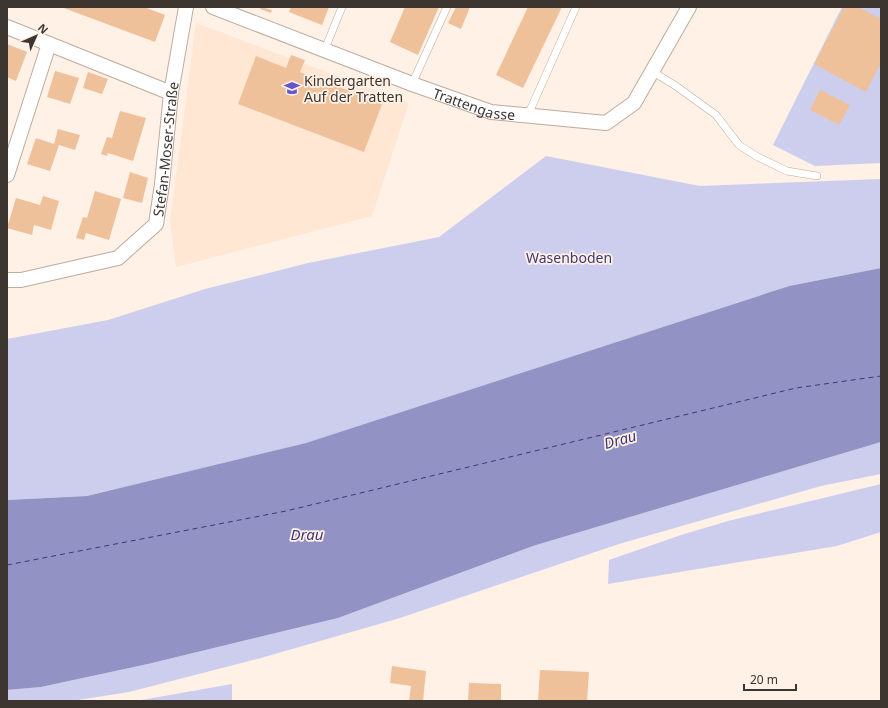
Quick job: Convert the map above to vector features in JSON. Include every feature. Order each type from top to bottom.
[{"type":"street","name":"Stefan-Moser-Straße","points":[[7,280],[21,280],[118,258],[156,224],[162,184],[171,93],[186,7]]},
{"type":"street","name":"Trattengasse","points":[[213,7],[229,10],[412,84],[491,112],[606,123],[634,103],[690,7]]},
{"type":"street","points":[[7,27],[171,93]]},
{"type":"street","points":[[7,176],[49,44]]},
{"type":"lane","points":[[325,49],[342,7]]},
{"type":"lane","points":[[412,84],[447,7]]},
{"type":"lane","points":[[528,115],[576,7]]},
{"type":"lane","points":[[653,72],[676,86],[716,115],[739,145],[756,156],[787,171],[817,176]]},
{"type":"shaded area","points":[[196,23],[409,103],[372,216],[176,267],[170,221]]},
{"type":"green space","points":[[842,7],[881,7],[881,163],[815,166],[773,145]]},
{"type":"green space","name":"Wasenboden","points":[[546,156],[700,186],[881,179],[881,268],[789,286],[307,443],[87,496],[7,500],[7,339],[108,320],[205,289],[308,263],[439,237]]},
{"type":"green space","points":[[881,442],[881,474],[821,486],[619,544],[400,618],[261,658],[129,692],[78,700],[7,701],[7,690],[41,687],[148,664],[338,618],[533,546]]},
{"type":"green space","points":[[881,484],[881,532],[837,546],[608,584],[609,560],[681,535],[728,521]]},
{"type":"green space","points":[[232,684],[232,701],[136,701]]},
{"type":"water","name":"Drau","points":[[881,268],[881,442],[533,546],[338,618],[148,664],[41,687],[7,690],[7,500],[87,496],[306,443],[789,286]]},
{"type":"building","points":[[61,7],[144,7],[165,15],[155,42]]},
{"type":"building","points":[[261,7],[272,10],[271,13],[260,9]]},
{"type":"building","points":[[291,7],[329,7],[322,25],[289,12]]},
{"type":"building","points":[[405,7],[439,7],[418,55],[390,42]]},
{"type":"building","points":[[456,7],[470,7],[461,29],[448,23]]},
{"type":"building","points":[[528,7],[562,7],[523,88],[496,75]]},
{"type":"building","points":[[844,7],[858,7],[881,19],[881,63],[866,92],[814,64]]},
{"type":"building","points":[[7,44],[27,52],[16,81],[7,77]]},
{"type":"building","name":"Kindergarten Auf der Tratten","points":[[291,55],[305,60],[300,72],[382,104],[364,152],[238,104],[256,56],[286,68]]},
{"type":"building","points":[[55,71],[79,78],[70,104],[47,97]]},
{"type":"building","points":[[88,72],[108,79],[102,94],[83,88]]},
{"type":"building","points":[[820,90],[850,105],[839,125],[810,110]]},
{"type":"building","points":[[120,111],[146,118],[133,161],[108,153],[107,156],[101,154],[107,137],[112,138]]},
{"type":"building","points":[[58,129],[80,135],[75,150],[59,145],[50,171],[27,164],[36,138],[54,144]]},
{"type":"building","points":[[130,172],[148,178],[142,203],[123,198]]},
{"type":"building","points":[[95,191],[121,199],[109,240],[86,233],[84,240],[76,238],[83,217],[87,218]]},
{"type":"building","points":[[43,196],[59,201],[51,230],[34,225],[32,235],[7,228],[16,198],[40,205]]},
{"type":"building","points":[[392,666],[426,671],[423,701],[409,701],[411,686],[390,683]]},
{"type":"building","points":[[540,670],[589,672],[587,701],[538,701]]},
{"type":"building","points":[[469,683],[501,684],[501,701],[468,701]]},
{"type":"ferry route","points":[[7,565],[286,511],[796,388],[881,376]]},
{"type":"place","name":"Kindergarten Auf der Tratten","points":[[292,88]]}]
